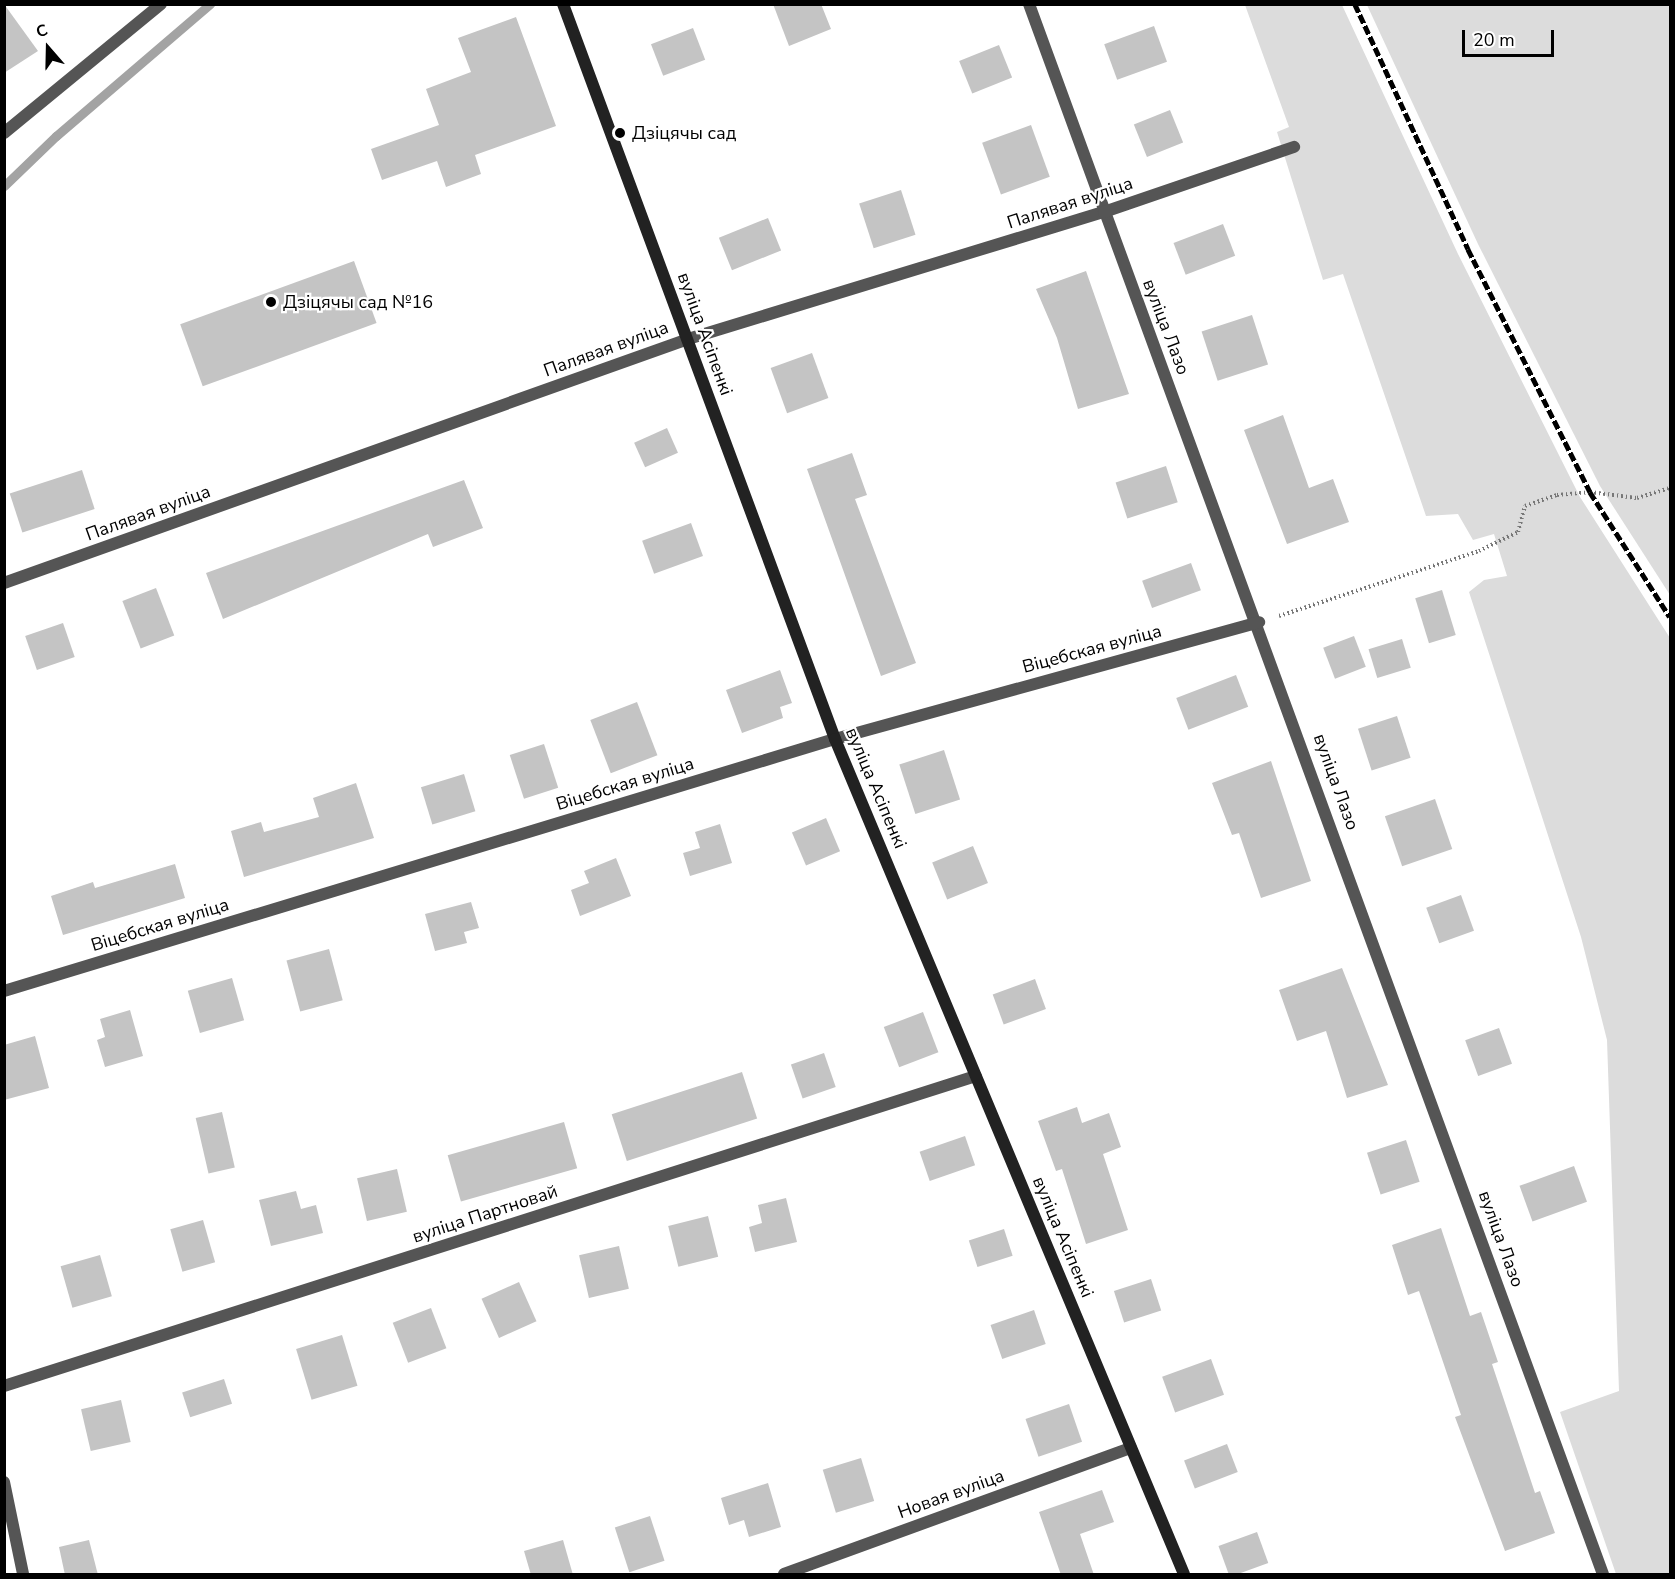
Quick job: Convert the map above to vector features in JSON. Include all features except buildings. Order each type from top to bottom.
[{"type":"street","points":[[4,134],[161,4]]},
{"type":"street","name":"вуліца Асіпенкі","points":[[563,4],[835,739],[1184,1575]]},
{"type":"street","name":"вуліца Лазо","points":[[1029,4],[1104,212],[1259,622],[1603,1575]]},
{"type":"street","name":"Палявая вуліца","points":[[4,584],[688,339],[1104,212],[1294,147]]},
{"type":"street","name":"Віцебская вуліца","points":[[4,991],[835,739],[1259,622]]},
{"type":"street","name":"вуліца Партновай","points":[[4,1386],[976,1076]]},
{"type":"street","name":"Новая вуліца","points":[[784,1575],[1131,1448]]},
{"type":"street","points":[[4,1482],[23,1575]]},
{"type":"path","points":[[1259,622],[1479,551],[1518,532],[1525,506],[1557,495],[1590,492],[1637,498],[1671,488]]},
{"type":"shaded area","points":[[1245,5],[1342,5],[1458,254],[1580,497],[1670,638],[1670,1574],[1616,1574],[1560,1412],[1619,1391],[1607,1040],[1581,937],[1469,592],[1484,580],[1507,576],[1494,534],[1473,540],[1458,514],[1426,516],[1343,274],[1323,280],[1277,132],[1289,127]]},
{"type":"shaded area","points":[[1367,5],[1670,5],[1670,595],[1600,486],[1478,244]]},
{"type":"waterway","points":[[4,186],[56,136],[210,4]]},
{"type":"railway","points":[[1355,4],[1468,249],[1590,492],[1670,617]]},
{"type":"place","name":"Дзіцячы сад","points":[[620,133]]},
{"type":"place","name":"Дзіцячы сад №16","points":[[271,302]]}]
